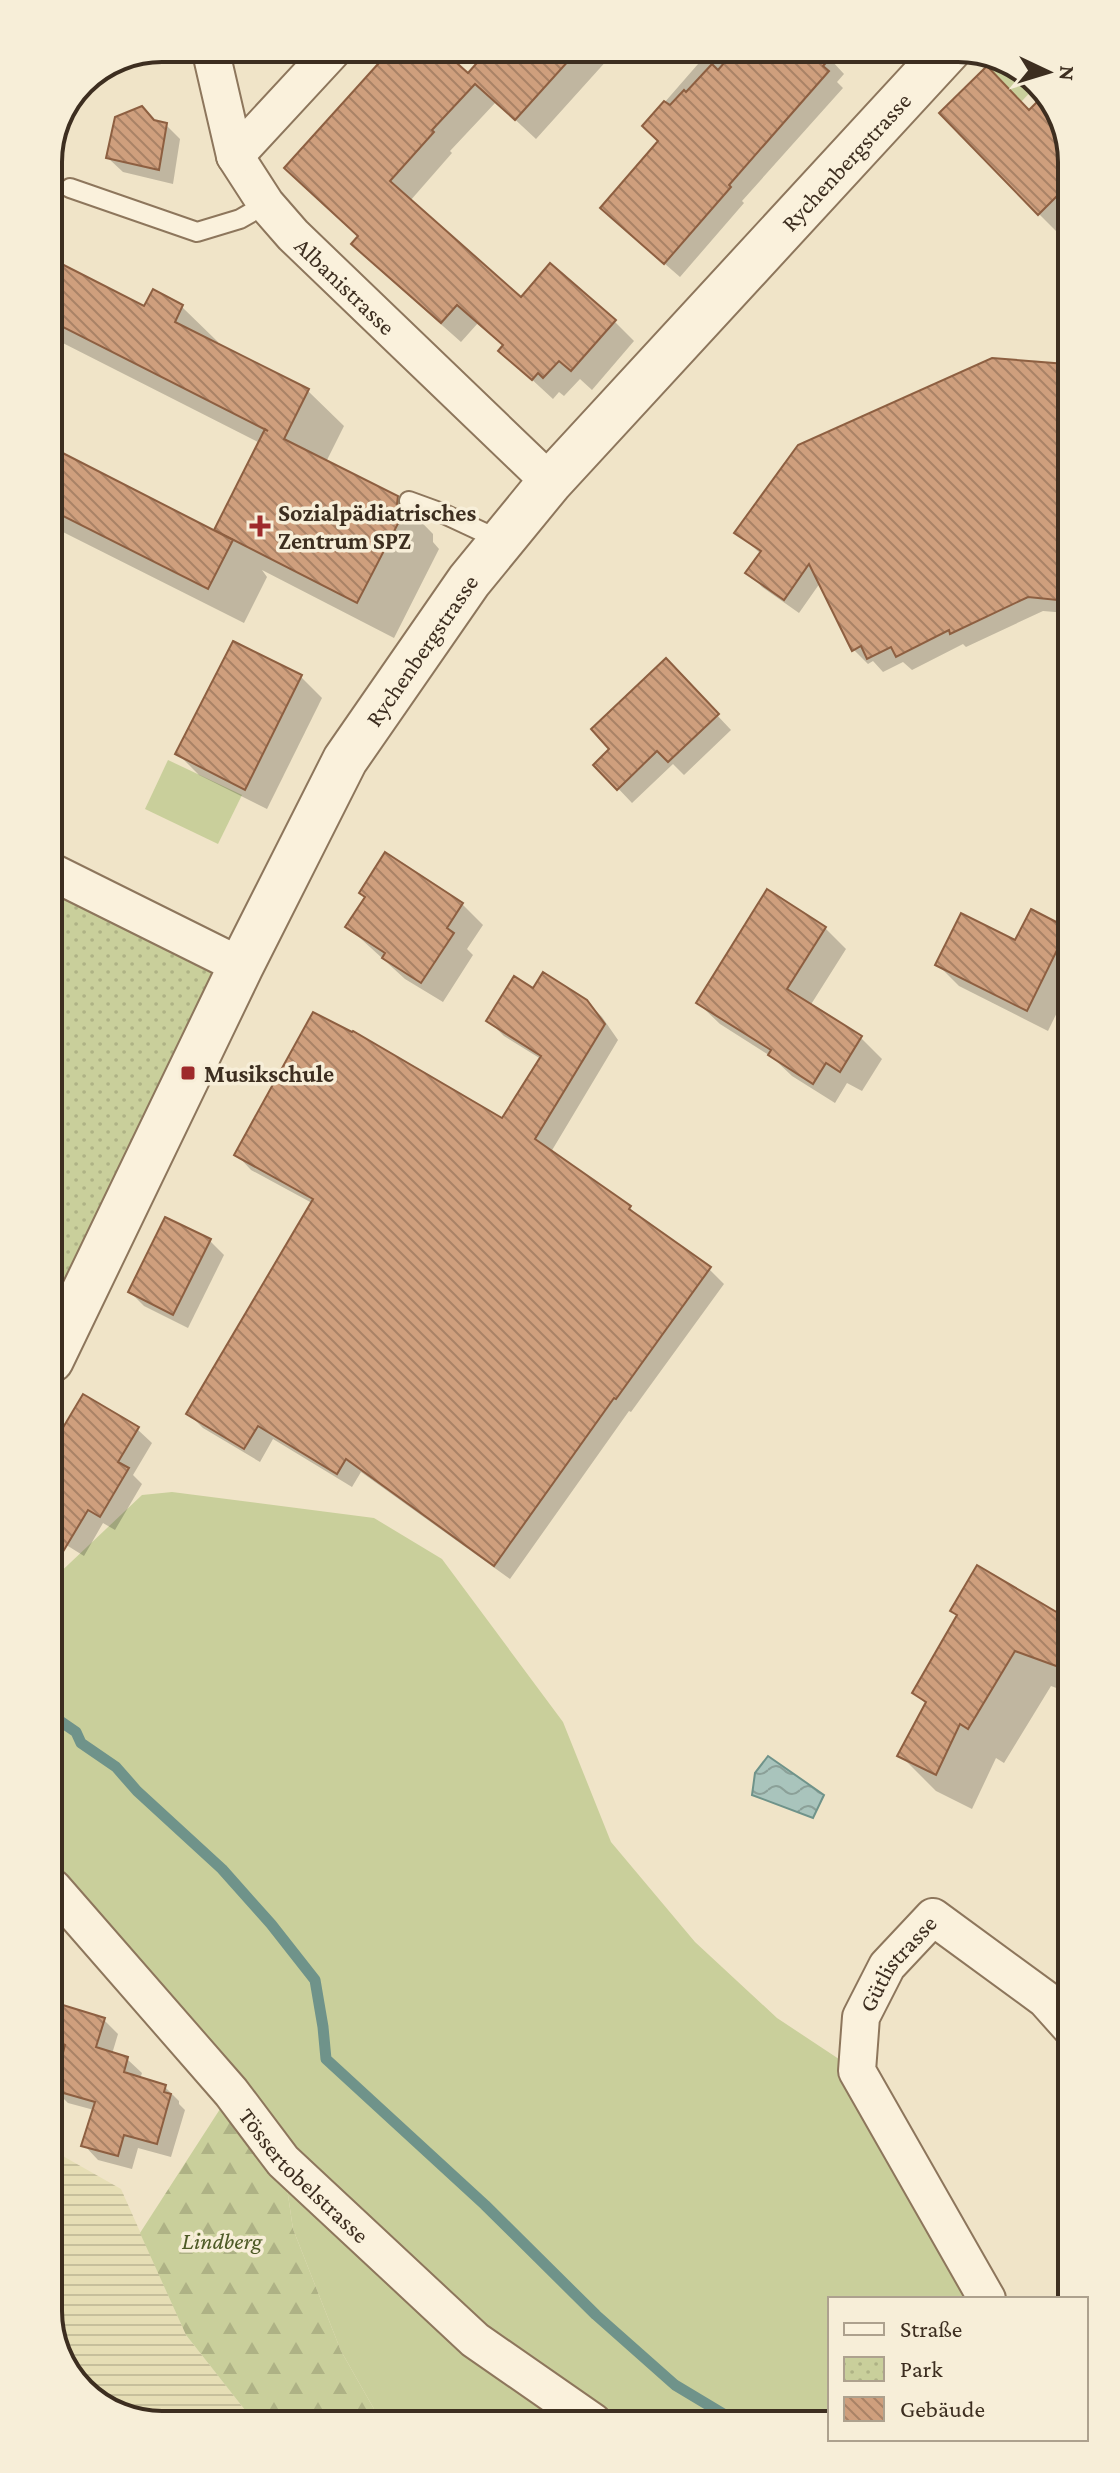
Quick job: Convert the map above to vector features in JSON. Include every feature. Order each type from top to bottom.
[{"type":"street","name":"Albanistrasse","points":[[213,62],[235,156],[266,204],[293,235],[550,482]]},
{"type":"street","points":[[235,156],[322,62]]},
{"type":"street","name":"Rychenbergstrasse","points":[[62,1337],[241,966],[345,760],[469,581],[550,482],[937,62]]},
{"type":"street","points":[[62,877],[241,966]]},
{"type":"street","name":"Tössertobelstrasse","points":[[62,1898],[231,2092],[283,2161],[475,2340],[577,2411]]},
{"type":"street","name":"Gütlistrasse","points":[[986,2297],[857,2071],[861,2017],[887,1966],[933,1917],[1045,1999],[1058,2014]]},
{"type":"lane","points":[[70,188],[197,232],[240,219],[266,204]]},
{"type":"lane","points":[[409,501],[502,541]]},
{"type":"shaded area","points":[[62,2156],[121,2189],[186,2335],[246,2411],[155,2411],[136,2408],[112,2398],[91,2382],[79,2367],[67,2343],[62,2311]]},
{"type":"green space","points":[[987,66],[1008,75],[1008,88]]},
{"type":"green space","points":[[168,760],[242,795],[218,844],[145,809]]},
{"type":"green space","points":[[62,877],[241,966],[62,1337]]},
{"type":"green space","points":[[172,1492],[374,1518],[442,1559],[563,1722],[611,1842],[695,1942],[777,2018],[857,2071],[986,2297],[828,2297],[828,2411],[375,2411],[341,2351],[293,2229],[283,2161],[62,1899],[62,1571],[142,1495]]},
{"type":"green space","name":"Lindberg","points":[[231,2092],[283,2161],[293,2229],[341,2351],[375,2411],[246,2411],[186,2335],[140,2233]]},
{"type":"water","points":[[768,1756],[824,1795],[813,1818],[752,1795],[755,1773]]},
{"type":"building","points":[[380,62],[456,62],[468,73],[478,62],[567,62],[515,120],[475,84],[390,181],[521,297],[550,263],[616,320],[571,371],[559,361],[543,378],[538,373],[532,380],[498,351],[503,345],[457,305],[441,323],[351,244],[358,236],[284,168]]},
{"type":"building","points":[[725,62],[827,62],[823,66],[829,71],[664,264],[600,208],[658,141],[642,126],[664,101],[670,105],[712,64],[718,70]]},
{"type":"building","points":[[987,66],[1008,88],[1008,112],[1044,112],[1053,130],[1058,162],[1058,195],[1038,215],[939,113]]},
{"type":"building","points":[[142,106],[154,120],[167,123],[159,170],[106,158],[115,117]]},
{"type":"building","name":"Sozialpädiatrisches Zentrum SPZ","points":[[62,264],[144,306],[153,289],[183,305],[175,322],[309,389],[284,439],[398,496],[397,504],[404,512],[357,603],[214,530],[265,429],[62,327]]},
{"type":"building","points":[[992,358],[1058,363],[1058,600],[1028,597],[950,634],[949,630],[896,657],[891,647],[867,659],[861,646],[852,651],[809,564],[784,600],[745,573],[761,551],[734,533],[798,445]]},
{"type":"building","points":[[62,453],[233,540],[208,589],[62,516]]},
{"type":"building","points":[[233,641],[302,675],[245,790],[175,754]]},
{"type":"building","points":[[666,658],[719,714],[668,762],[657,751],[617,790],[593,765],[609,749],[591,729]]},
{"type":"building","points":[[385,852],[463,903],[447,928],[454,933],[421,983],[382,958],[385,953],[345,927],[365,897],[359,893]]},
{"type":"building","points":[[767,889],[826,927],[787,989],[862,1036],[840,1072],[826,1063],[813,1084],[768,1055],[771,1050],[696,1003]]},
{"type":"building","points":[[1031,909],[1058,923],[1058,948],[1027,1011],[935,965],[961,913],[1015,940]]},
{"type":"building","points":[[543,972],[587,1000],[605,1024],[535,1139],[711,1267],[494,1566],[346,1459],[337,1474],[258,1426],[244,1449],[186,1414],[313,1199],[234,1155],[313,1012],[353,1031],[502,1118],[541,1056],[486,1021],[514,976],[533,988]]},
{"type":"building","points":[[165,1217],[211,1239],[173,1315],[128,1292]]},
{"type":"building","points":[[83,1394],[139,1427],[118,1462],[129,1468],[100,1517],[88,1510],[62,1553],[62,1429]]},
{"type":"building","points":[[977,1565],[1058,1613],[1058,1667],[1015,1651],[968,1729],[960,1724],[936,1775],[897,1756],[926,1702],[912,1693],[957,1615],[950,1611]]},
{"type":"building","points":[[62,2005],[105,2018],[96,2047],[128,2057],[124,2072],[166,2085],[164,2092],[171,2094],[157,2144],[124,2135],[118,2156],[81,2146],[95,2102],[62,2093],[65,2045],[62,2044]]},
{"type":"waterway","points":[[62,1722],[76,1732],[81,1743],[116,1767],[137,1791],[222,1869],[315,1980],[326,2059],[485,2205],[596,2315],[675,2385],[718,2411]]},
{"type":"place","name":"Sozialpädiatrisches Zentrum SPZ","points":[[260,526]]},
{"type":"place","name":"Musikschule","points":[[188,1073]]}]
